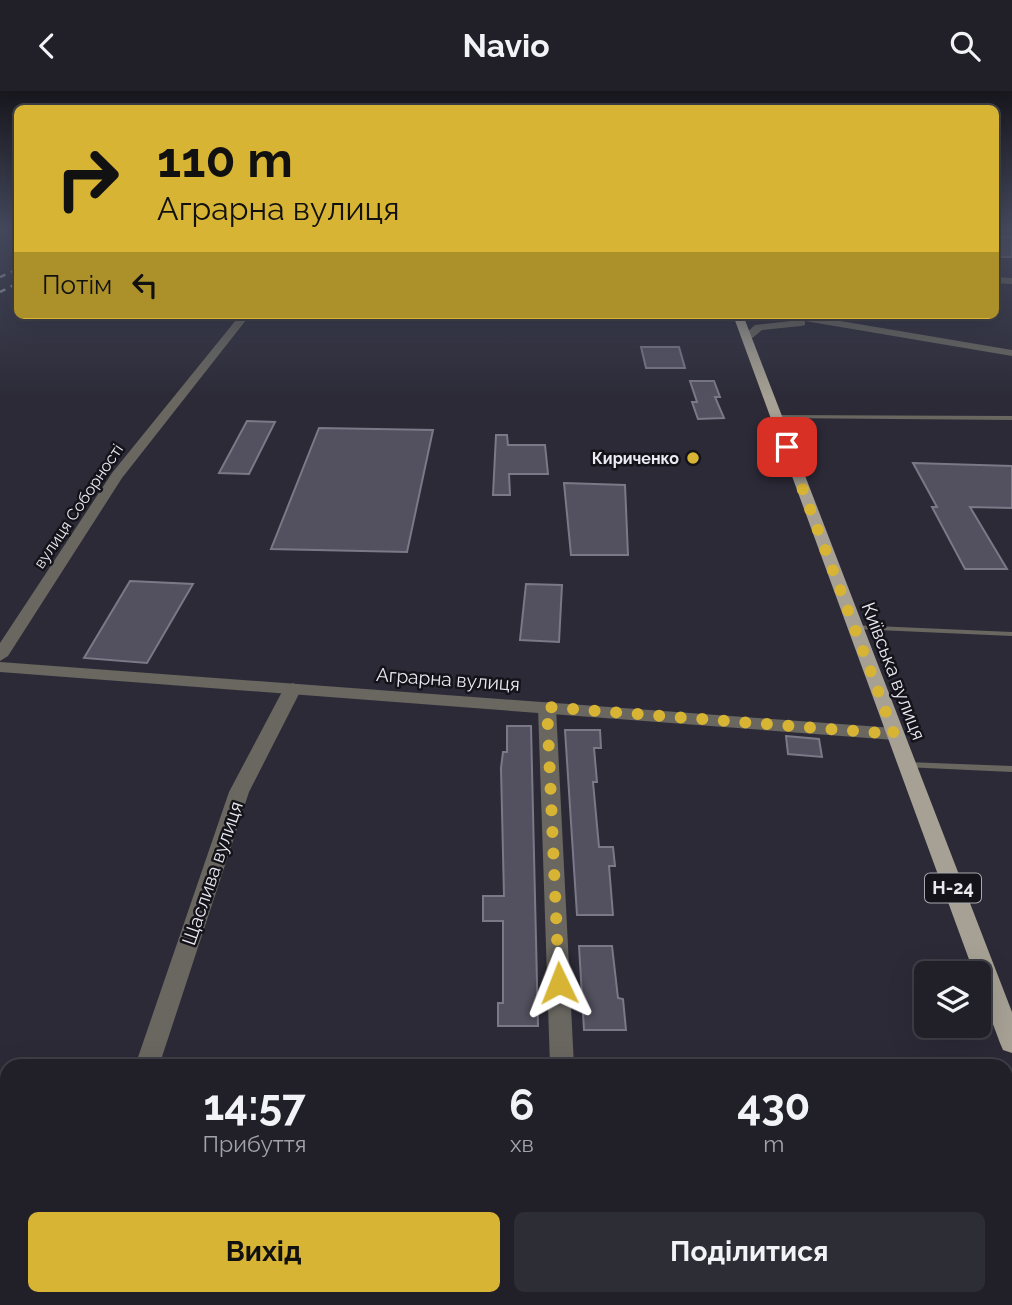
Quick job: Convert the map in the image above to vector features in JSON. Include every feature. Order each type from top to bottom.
[{"type":"main road","name":"Київська вулиця","points":[[739,319],[853,627],[1012,1043]]},
{"type":"street","name":"вулиця Соборності","points":[[0,656],[117,476],[242,319]]},
{"type":"street","points":[[812,319],[1012,353]]},
{"type":"street","points":[[746,338],[760,327],[781,324],[849,325]]},
{"type":"street","name":"Аграрна вулиця","points":[[0,667],[894,734]]},
{"type":"street","name":"Щаслива вулиця","points":[[149,1059],[239,792],[293,688]]},
{"type":"street","points":[[547,707],[562,1059]]},
{"type":"lane","points":[[776,417],[1012,418]]},
{"type":"lane","points":[[853,627],[1012,634]]},
{"type":"lane","points":[[906,765],[1012,769]]},
{"type":"building","points":[[641,347],[679,347],[685,368],[646,368]]},
{"type":"building","points":[[690,381],[714,381],[720,397],[715,397],[724,418],[698,419],[692,402],[697,402]]},
{"type":"building","points":[[247,421],[275,422],[249,474],[219,473]]},
{"type":"building","points":[[319,428],[433,430],[407,552],[271,549]]},
{"type":"building","points":[[496,435],[507,435],[508,445],[545,445],[548,474],[509,474],[510,495],[493,495]]},
{"type":"building","points":[[913,463],[1012,466],[1012,508],[970,507],[1007,569],[965,569],[932,507],[937,507]]},
{"type":"building","points":[[564,483],[625,485],[628,555],[571,555]]},
{"type":"building","points":[[130,581],[193,584],[147,663],[84,658]]},
{"type":"building","points":[[526,584],[562,585],[559,642],[520,640]]},
{"type":"building","points":[[507,726],[531,726],[538,1026],[498,1026],[498,1003],[503,1003],[503,921],[483,921],[483,896],[504,896],[501,768],[503,752],[507,752]]},
{"type":"building","points":[[565,730],[600,730],[601,748],[594,748],[597,782],[593,782],[599,847],[613,847],[615,866],[609,866],[613,915],[577,915]]},
{"type":"building","points":[[786,736],[819,739],[822,757],[788,754]]},
{"type":"building","points":[[579,946],[612,946],[618,998],[623,999],[626,1030],[584,1030]]},
{"type":"railway","points":[[0,292],[14,285]]},
{"type":"place","name":"Кириченко","points":[[693,458]]},
{"type":"route","points":[[559,983],[547,707],[894,734],[787,447]]}]
